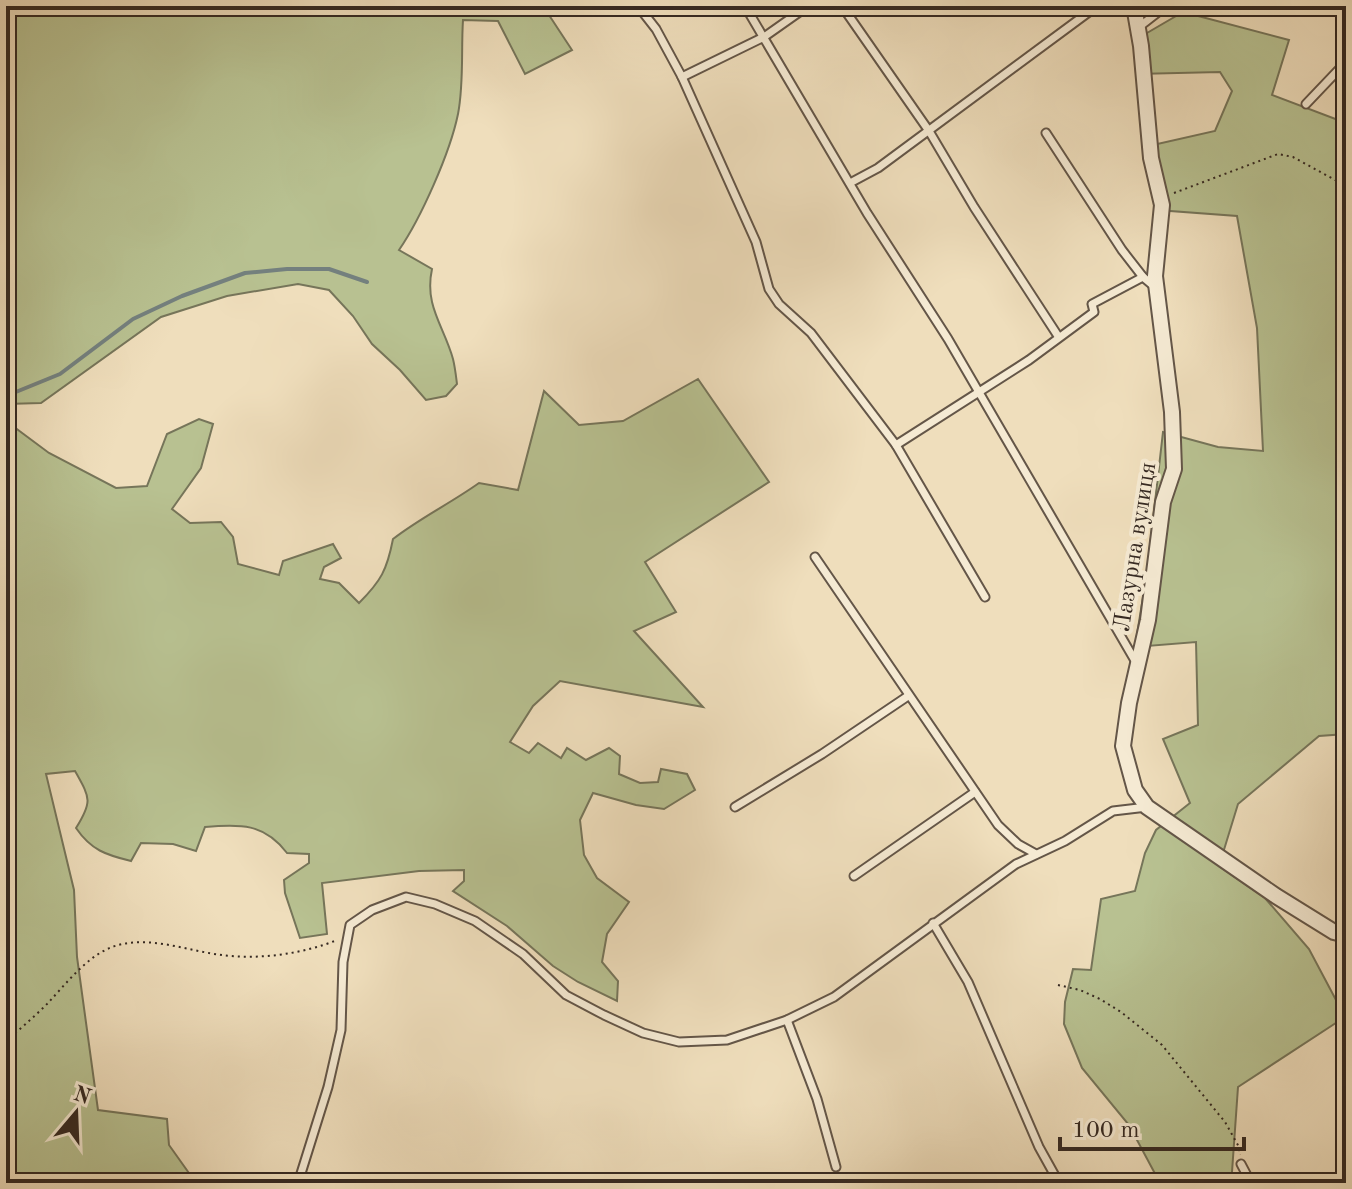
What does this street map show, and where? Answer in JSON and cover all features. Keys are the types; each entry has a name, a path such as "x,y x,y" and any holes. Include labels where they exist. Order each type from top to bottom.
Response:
{"street":[{"name":"Лазурна вулиця","path":"1135,7 1151,158 1162,205 1155,276 1172,412 1174,469 1163,502 1148,620 1123,746 1135,790 1147,807 1276,896 1334,932 1346,935"}],"lane":[{"path":"638,6 656,29 682,77 756,242 769,289 779,304 811,333 896,445 985,597"},
{"path":"745,6 979,392 1138,666"},
{"path":"682,77 764,37 808,6"},
{"path":"842,6 929,131 1058,336"},
{"path":"850,183 878,168 1097,6"},
{"path":"1107,6 1135,7"},
{"path":"1138,28 1166,6"},
{"path":"1306,104 1346,62"},
{"path":"1046,133 1122,250 1143,277 1156,287"},
{"path":"896,445 1029,360 1094,312 1092,304 1143,277"},
{"path":"815,557 998,825 1018,844 1036,854"},
{"path":"735,807 908,696"},
{"path":"854,876 975,792"},
{"path":"298,1183 328,1087 341,1030 343,962 350,925 372,910 406,897 435,904 475,921 523,954 566,995 643,1033 679,1042 727,1040 787,1020 834,997 1016,864 1065,841 1113,811 1147,807"},
{"path":"933,923 968,982 1039,1147 1059,1183"},
{"path":"787,1020 817,1099 836,1167"},
{"path":"1241,1164 1251,1183"}],"path":[{"path":"1160,197 1278,154 1293,157 1346,186"},
{"path":"6,1041 85,965 111,948 129,943 163,944 224,956 262,956 295,952 348,936"},
{"path":"1058,985 1080,990 1121,1012 1170,1052 1192,1085 1225,1122 1239,1147 1241,1164"}],"green space":[{"path":"6,6 543,6 572,50 525,74 498,21 463,20 461,91 454,130 434,185 399,250 432,269 433,305 453,359 457,384 446,396 426,400 372,344 353,316 329,290 298,284 227,296 161,317 41,403 6,404"},
{"path":"1183,12 1289,40 1272,95 1346,123 1346,734 1319,736 1238,804 1219,866 1265,898 1309,949 1345,1017 1238,1087 1232,1172 1234,1183 1160,1183 1129,1125 1082,1068 1064,1024 1065,1002 1073,969 1091,970 1101,899 1135,891 1145,853 1156,830 1190,803 1163,739 1198,725 1196,642 1135,647 1163,432 1218,447 1263,451 1257,328 1237,216 1157,210 1144,147 1215,131 1232,91 1220,72 1136,74 1135,40"},
{"path":"698,379 769,482 645,562 676,612 634,631 703,707 560,681 533,706 510,742 529,753 538,743 561,758 567,748 586,760 609,748 620,756 619,774 640,783 658,782 661,769 687,774 695,790 664,809 593,793 580,820 584,855 597,878 629,902 607,934 602,962 618,981 617,1001 553,966 507,926 453,891 464,881 464,870 419,871 322,883 327,934 300,938 285,893 284,880 309,863 309,854 287,853 260,831 229,826 205,827 196,851 173,844 141,843 131,861 114,856 93,847 76,828 88,800 75,771 46,774 74,890 77,957 98,1110 167,1119 169,1145 196,1183 6,1183 6,525 13,507 6,494 6,421 49,453 116,488 147,486 167,434 199,419 213,424 201,468 172,509 190,523 221,522 233,537 238,564 279,575 283,561 333,544 341,558 324,567 320,579 339,583 359,603 382,574 393,539 403,531 479,483 518,490 544,391 579,425 623,421"}],"waterway":[{"path":"6,396 60,374 133,319 182,296 245,273 329,269 367,282"}]}
